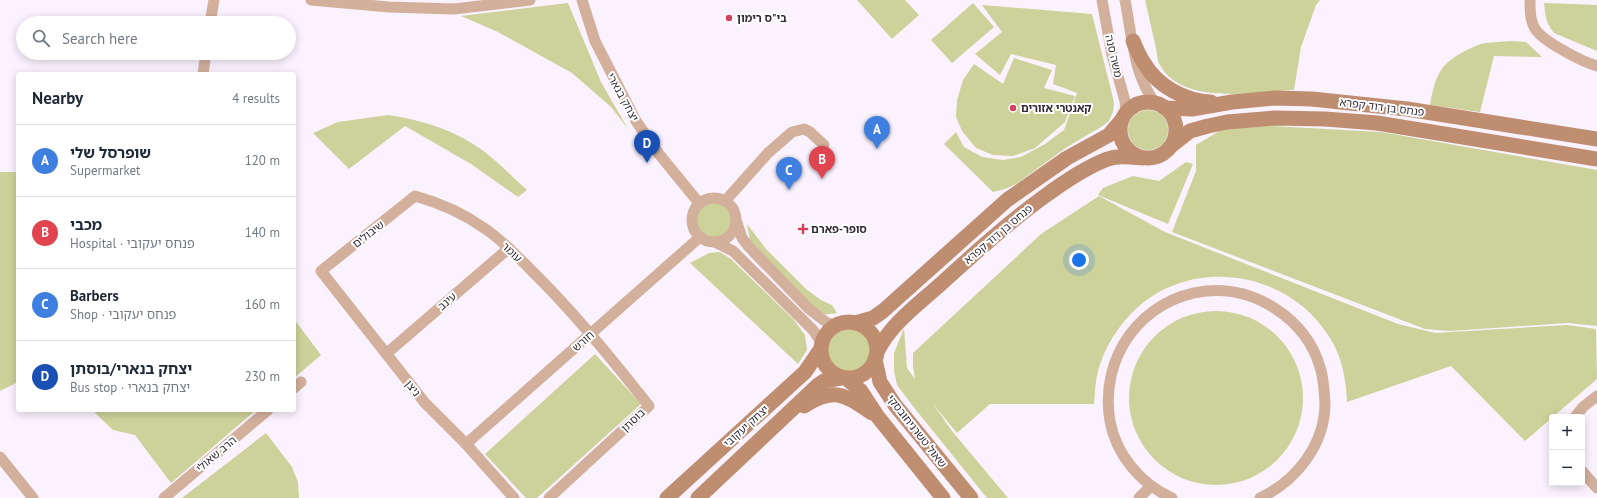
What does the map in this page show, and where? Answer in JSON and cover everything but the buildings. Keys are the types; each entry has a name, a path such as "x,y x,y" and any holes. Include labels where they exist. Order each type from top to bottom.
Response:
{"main road":[{"path":"1133,41 1144,64 1154,77 1173,91 1196,100 1209,102 1232,102"},
{"name":"פנחס בן דוד קפרא","path":"1161,106 1192,109 1232,102 1289,98 1407,109 1597,139"},
{"path":"1148,102 1161,106 1171,114 1175,121 1175,138 1172,145 1160,156 1152,158 1143,158 1130,152 1121,140 1120,131 1124,117 1132,107 1140,103 1148,102"},
{"name":"פנחס בן דוד קפרא","path":"855,322 873,318 883,311 1007,200 1054,166 1109,135 1124,117"},
{"name":"פנחס בן דוד קפרא","path":"1172,145 1190,131 1227,122 1274,118 1325,118 1377,124 1597,159"},
{"name":"פנחס בן דוד קפרא","path":"876,356 882,342 902,319 1000,231 1050,192 1079,173 1106,160 1116,157 1143,158"},
{"path":"847,322 855,322 871,334 876,344 876,356 872,366 861,376 844,378 828,370 821,358 821,346 825,334 835,326 847,322"},
{"name":"יצחק יעקובי","path":"667,498 805,372 821,346"},
{"name":"שאול טשרניחובסקי","path":"876,356 880,382 895,405 971,498"},
{"name":"שאול טשרניחובסקי","path":"844,378 861,391 878,417 943,498"},
{"name":"יצחק יעקובי","path":"698,498 818,385 824,381 844,378"},
{"path":"783,419 816,398 832,394 848,397 878,417"}],"street":[{"path":"211,16 214,0"},
{"path":"312,0 389,7 454,9 530,0"},
{"name":"יצחק בנארי","path":"582,0 594,41 636,121 659,154 699,203"},
{"name":"משה סנה","path":"1102,0 1112,55 1125,101 1124,117"},
{"name":"משה סנה","path":"1125,0 1141,78 1148,93 1161,106"},
{"path":"1530,0 1532,20 1536,30 1549,43 1597,66"},
{"path":"203,72 205,60"},
{"path":"726,200 768,153 792,132 804,129 810,132 824,145"},
{"name":"עומר","path":"415,196 442,204 484,228 509,248 591,333"},
{"name":"שיבולים","path":"320,271 415,196"},
{"path":"737,223 729,237 722,241 707,241 695,232 692,224 692,216 694,209 699,203 706,199 714,197 726,200 734,209 742,238 749,247 809,309 821,319 835,326"},
{"name":"חורש","path":"466,444 700,237"},
{"path":"715,242 733,251 813,330 821,346"},
{"name":"עינב","path":"386,354 509,248"},
{"name":"ניצן","path":"320,271 425,403 466,444 514,498"},
{"path":"1165,497 1142,478 1125,459 1119,448 1111,428 1108,408 1108,387 1112,366 1121,347 1133,330 1148,315 1166,303 1185,295 1206,291 1227,291 1248,295 1285,315 1300,330 1312,347 1320,366 1324,387 1325,408 1313,448 1302,466 1288,481 1260,498"},
{"name":"בוסתן","path":"549,498 649,406 591,333"},
{"path":"1577,414 1583,407 1597,396"},
{"name":"הרב שאולי","path":"164,498 266,412"},
{"path":"0,457 33,498"},
{"path":"1585,474 1597,488"},
{"path":"1139,498 1151,486"}],"green space":[{"path":"857,0 905,0 919,15 892,39"},
{"path":"1145,0 1320,0 1316,5 1301,47 1294,90 1221,94 1185,86 1171,78 1160,65"},
{"path":"568,3 601,82 628,129 611,107 572,73 498,32 461,16"},
{"path":"973,3 994,27 952,63 931,40"},
{"path":"1544,3 1597,5 1597,51 1554,33 1551,30 1545,15"},
{"path":"982,5 1092,14 1114,102 1113,112 1109,121 1101,127 1067,147 1016,184 993,192 944,144 956,132 964,147 982,157 1003,160 1021,157 1045,144 1064,130 1077,93 1053,84 1056,65 1011,54 1000,75 975,54 1002,32"},
{"path":"1511,41 1526,42 1542,57 1494,56 1480,112 1430,105 1438,76 1443,67 1452,59 1481,44"},
{"name":"קאנטרי אזורים","path":"1014,58 1052,70 1044,88 1075,96 1065,122 1035,148 1013,156 993,155 976,148 962,131 956,117 957,100 963,80 974,64 1003,84"},
{"path":"1152,110 1159,113 1165,119 1168,130 1167,138 1159,147 1152,150 1144,150 1137,147 1129,138 1128,126 1131,119 1140,111"},
{"path":"388,115 432,125 463,138 487,154 527,190 518,197 471,164 405,126 349,169 313,133 338,122"},
{"path":"1272,126 1381,132 1597,170 1597,326 1568,323 1450,331 1425,329 1172,232 1196,171 1196,145 1226,127"},
{"path":"1186,162 1193,164 1168,224 1098,195 1103,188 1133,176 1159,181"},
{"path":"0,172 16,172 16,383 0,391"},
{"path":"1099,196 1165,232 1398,324 1435,333 1567,325 1596,329 1597,379 1556,414 1549,414 1549,420 1525,441 1451,366 1347,402 1343,368 1334,345 1313,316 1291,298 1267,286 1241,279 1214,277 1187,281 1161,291 1138,307 1119,328 1109,344 1098,371 1094,404 990,404 957,433 933,404 952,431 1008,498 987,498 897,385 894,371 894,353 904,328 907,368 915,379 913,353 1041,234"},
{"path":"718,202 727,207 731,213 731,227 727,233 718,238 710,238 701,233 697,227 696,216 701,207 707,203"},
{"path":"747,224 766,249 806,289 821,300 832,305 837,313 824,314 811,309 750,240"},
{"path":"720,252 731,259 794,320 805,335 807,350 798,364 690,263 709,253"},
{"path":"1207,311 1225,311 1241,314 1265,325 1284,342 1289,349 1300,373 1303,398 1302,415 1297,431 1284,454 1272,466 1265,471 1241,482 1225,485 1207,485 1191,482 1167,471 1148,454 1143,447 1132,423 1129,407 1129,389 1132,373 1143,349 1160,330 1167,325 1191,314"},
{"path":"296,322 321,355 296,376"},
{"path":"846,329 854,329 859,330 866,335 871,342 871,360 866,367 859,372 846,373 838,370 831,363 828,355 828,347 831,339 838,332"},
{"path":"595,354 641,404 537,498 526,498 485,454"},
{"path":"94,412 254,412 171,483 135,435 113,430"},
{"path":"266,433 292,467 298,482 299,498 182,498"}],"place":[{"name":"בי\"ס רימון","path":"729,18"},
{"name":"קאנטרי אזורים","path":"1013,108"},
{"name":"שופרסל שלי","path":"877,149"},
{"name":"יצחק בנארי/בוסתן","path":"647,163"},
{"name":"מכבי","path":"822,179"},
{"name":"Barbers","path":"789,190"},
{"name":"סופר-פארם","path":"803,229"}]}
